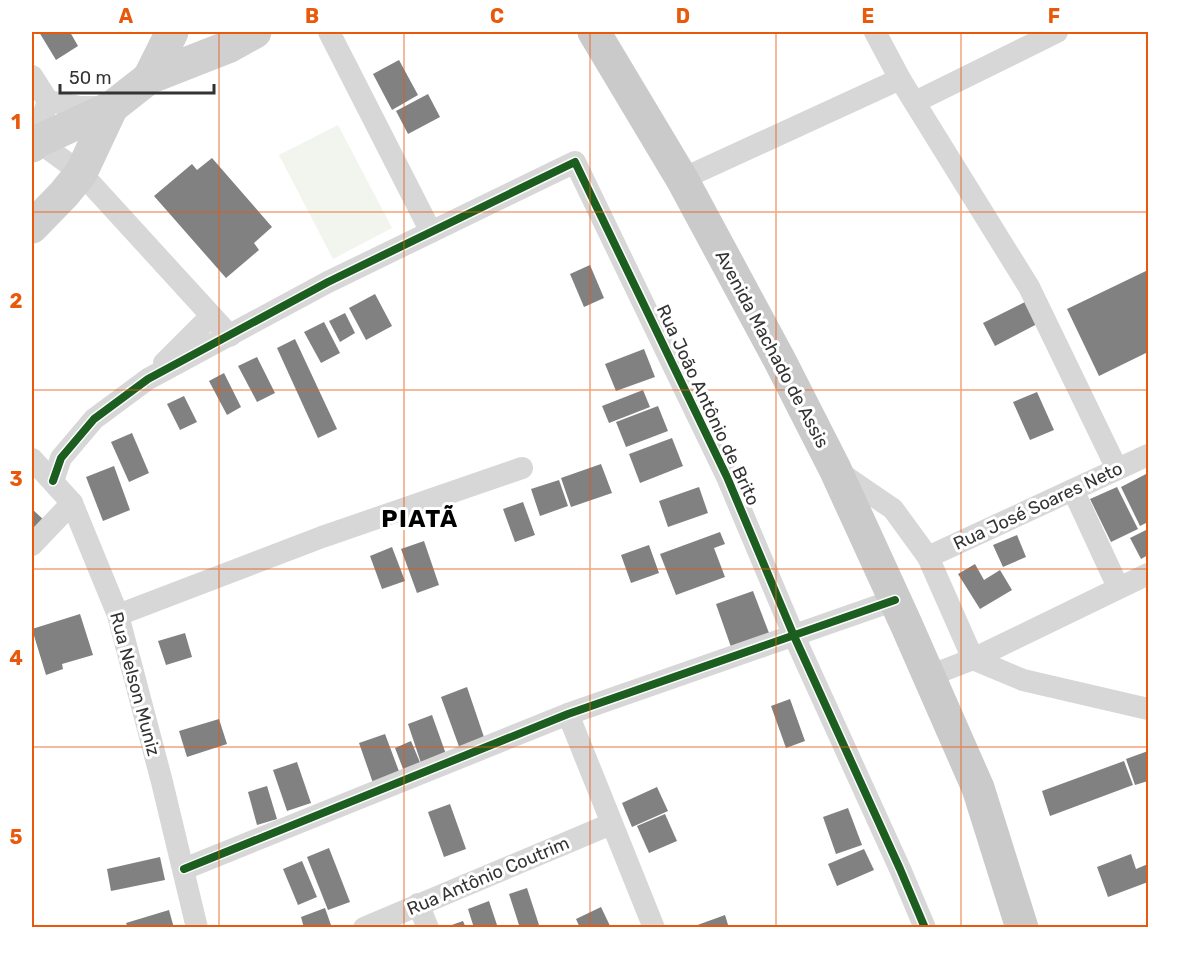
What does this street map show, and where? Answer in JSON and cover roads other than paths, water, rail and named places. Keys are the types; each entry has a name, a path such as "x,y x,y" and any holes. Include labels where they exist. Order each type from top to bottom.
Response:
{"main road":[{"name":"Avenida Machado de Assis","path":"594,32 682,179 835,469 978,788 1022,927"}],"street":[{"path":"149,78 172,32"},
{"path":"187,32 191,42 212,52"},
{"path":"33,144 112,107 149,78 228,47 255,32"},
{"path":"148,379 328,282 431,232 329,32"},
{"path":"875,32 900,79 1029,287 1117,469"},
{"path":"915,102 1057,32"},
{"path":"32,76 48,101 80,106 112,107"},
{"path":"682,179 900,79"},
{"path":"33,144 48,101"},
{"path":"32,227 81,173 112,107"},
{"path":"33,144 47,148 81,173 230,336"},
{"name":"Rua João Antônio de Brito","path":"431,232 575,162 727,477 794,636 925,927"},
{"path":"53,481 62,458 94,419 148,379 212,316"},
{"name":"Rua José Soares Neto","path":"928,557 1149,455"},
{"name":"Rua Nelson Muniz","path":"32,459 72,502 118,615 197,927"},
{"path":"118,615 322,537 522,468"},
{"path":"835,469 893,509 928,557 973,659 1023,680 1149,710"},
{"path":"1073,490 1118,587"},
{"path":"32,545 72,502"},
{"path":"929,676 973,659 1149,574"},
{"path":"184,869 568,714 894,600"},
{"path":"568,714 654,927"},
{"name":"Rua Antônio Coutrim","path":"364,927 611,824"},
{"path":"418,904 428,927"}],"district":[{"name":"PIATÃ","path":"420,519"}]}
